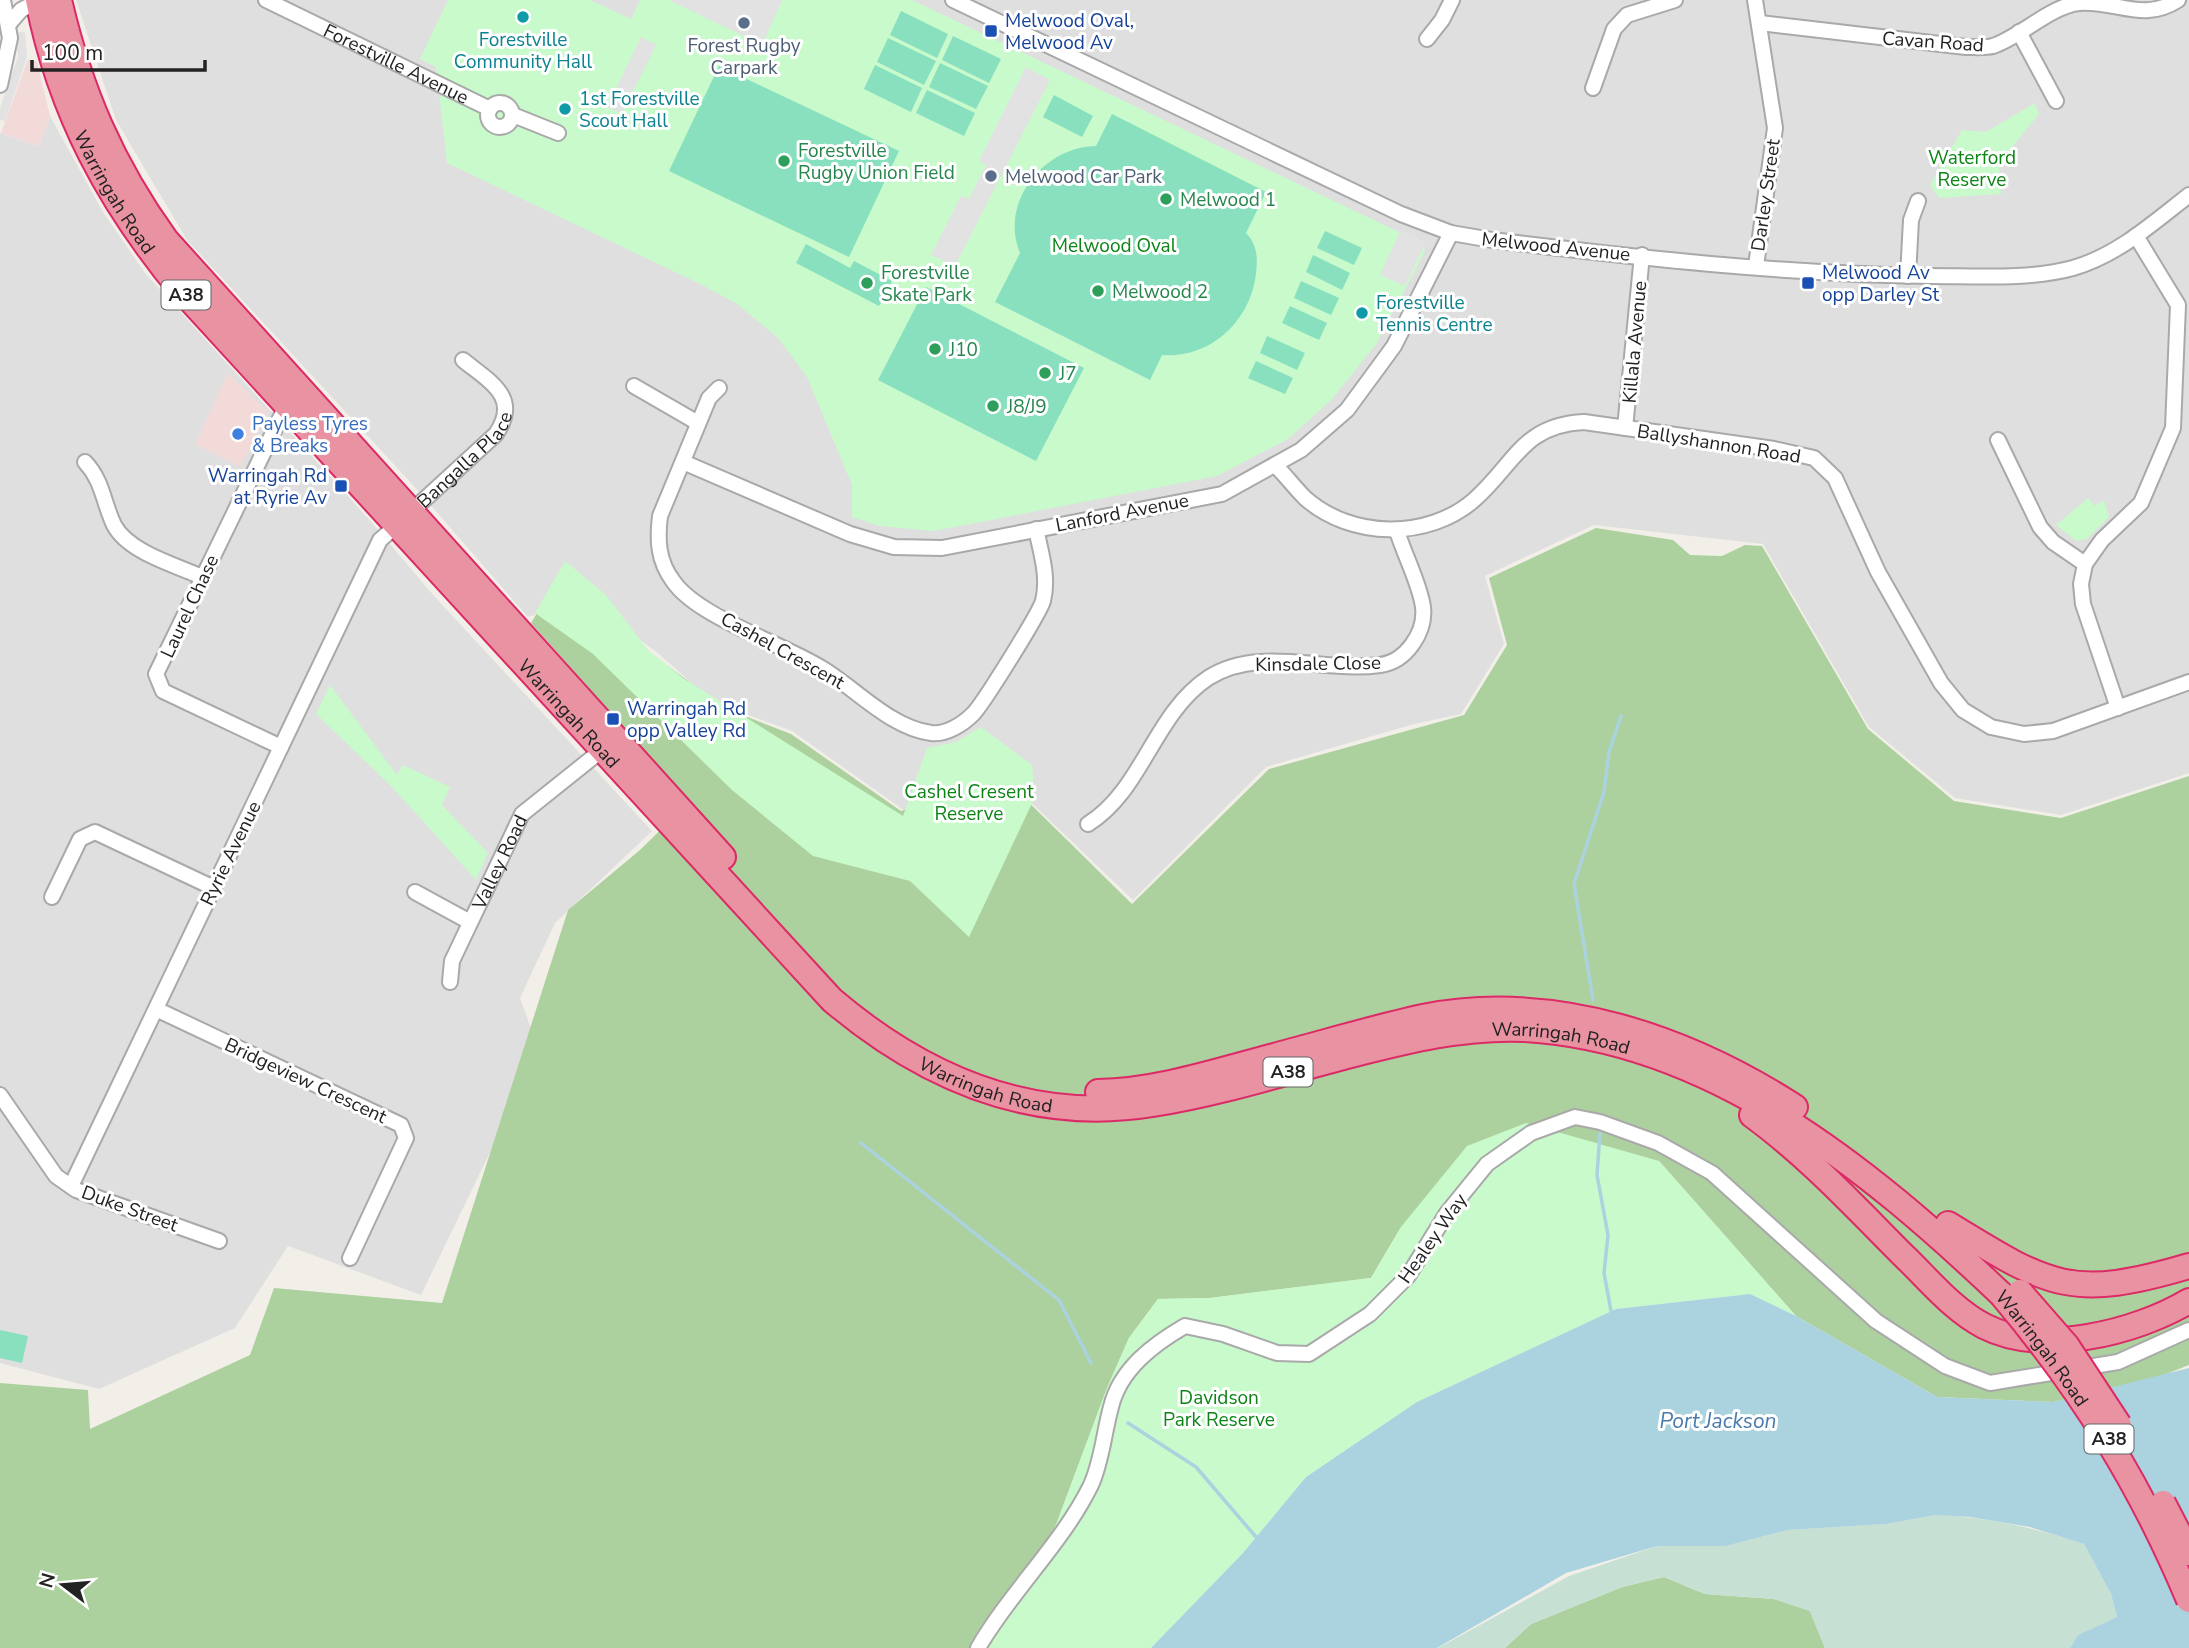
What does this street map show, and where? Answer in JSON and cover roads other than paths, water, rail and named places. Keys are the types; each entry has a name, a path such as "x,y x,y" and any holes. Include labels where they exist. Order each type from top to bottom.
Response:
{"highway":[{"name":"Warringah Road","path":"43,0 66,103 84,146 147,249 183,292 287,404 404,518"},
{"name":"Warringah Road","path":"43,0 85,90 106,143 138,201 199,279 404,518 610,744 832,1000 894,1049 975,1087 1018,1100 1088,1108 1151,1105 1424,1037 1476,1030 1525,1029 1581,1036 1620,1045 1692,1072 1748,1098 1787,1121 1854,1168 2006,1288 2123,1462 2159,1529 2189,1600"},
{"name":"Warringah Road","path":"610,744 714,847 861,1005 888,1026 919,1044 986,1075 1044,1088 1114,1091 1230,1068 1424,1017 1470,1011 1568,1014 1626,1027 1677,1046 1758,1083 1882,1169 1948,1224 2006,1288 2067,1346 2101,1394 2189,1553"},
{"path":"1692,1072 1810,1162 1945,1296 1988,1328 2045,1338 2081,1338 2127,1329 2189,1301"},
{"path":"1948,1224 2017,1266 2071,1285 2119,1284 2189,1266"}],"street":[{"path":"9,24 21,10 43,0"},
{"name":"Forestville Avenue","path":"266,0 490,109 496,103 503,103 513,115 558,133"},
{"name":"Melwood Avenue","path":"953,0 1341,186 1451,233 1517,243 1756,266 1973,276 2072,268 2105,256 2189,195"},
{"path":"1427,39 1442,20 1452,0"},
{"path":"1593,88 1614,29 1627,15 1675,0"},
{"name":"Darley Street","path":"1755,0 1775,128 1756,266"},
{"name":"Cavan Road","path":"1760,23 1966,47 1992,46 2078,3 2117,6 2138,12 2163,9 2178,0"},
{"path":"0,85 3,43 10,38 4,2"},
{"path":"2019,32 2056,101"},
{"path":"1908,275 1911,220 1918,201"},
{"name":"Lanford Avenue","path":"683,461 850,534 894,547 943,548 1222,494 1301,450 1347,410 1394,346 1451,233"},
{"path":"2118,708 2083,604 2081,584 2085,564 2102,540 2141,503 2173,428 2178,305 2136,236"},
{"name":"Killala Avenue","path":"1625,428 1642,255"},
{"name":"Bangalla Place","path":"404,518 496,434 505,420 506,403 499,390 463,360"},
{"path":"634,386 698,423"},
{"name":"Cashel Crescent","path":"719,388 709,398 660,516 657,536 661,561 674,583 696,603 822,668 908,727 934,734 959,726 975,712 1042,604 1046,579 1036,528"},
{"name":"Laurel Chase","path":"281,747 163,691 156,674 287,404"},
{"name":"Ballyshannon Road","path":"1276,466 1307,499 1335,517 1365,526 1398,531 1428,524 1472,502 1491,484 1522,445 1543,430 1563,423 1584,422 1774,449 1814,458 1835,478 1878,572 1941,683 1963,710 1991,727 2024,734 2053,731 2189,682"},
{"path":"1998,440 2040,527 2053,542 2085,564"},
{"path":"85,462 98,476 119,534 136,546 202,577"},
{"name":"Ryrie Avenue","path":"71,1186 380,540 404,518"},
{"name":"Kinsdale Close","path":"1088,824 1108,812 1184,699 1208,678 1232,666 1258,662 1381,665 1404,655 1420,632 1423,607 1398,531"},
{"name":"Valley Road","path":"450,982 452,961 522,814 610,744"},
{"path":"52,897 80,839 95,832 214,888"},
{"path":"415,892 470,922"},
{"name":"Bridgeview Crescent","path":"156,1009 401,1125 406,1138 350,1258"},
{"name":"Duke Street","path":"0,1095 57,1176 71,1186 219,1241"},
{"path":"0,1122 11,1110"},
{"name":"Healey Way","path":"978,1648 1000,1610 1044,1557 1091,1484 1111,1403 1127,1373 1156,1343 1185,1326 1223,1334 1277,1353 1310,1354 1370,1314 1408,1276 1447,1213 1487,1164 1531,1133 1575,1117 1600,1122 1658,1143 1712,1173 1876,1321 1945,1366 1990,1383 2118,1362 2189,1330"}],"water":[{"name":"Port Jackson","path":"1750,1294 1796,1316 1937,1397 2053,1402 2189,1368 2189,1648 2070,1648 2078,1635 2117,1617 2111,1594 2084,1544 2030,1527 1970,1517 1936,1515 1886,1524 1788,1530 1726,1546 1657,1546 1566,1573 1437,1648 1151,1648 1243,1553 1306,1477 1417,1402 1616,1309"}],"waterway":[{"path":"1593,1000 1574,884 1604,792 1609,752 1621,716"},
{"path":"1600,1133 1597,1175 1608,1235 1604,1273 1611,1311"},
{"path":"861,1143 1059,1300 1091,1363"},
{"path":"1128,1423 1196,1467 1256,1537"}],"place":[{"name":"Forestville Community Hall","path":"523,17"},
{"name":"Forest Rugby Carpark","path":"744,23"},
{"name":"Melwood Oval, Melwood Av","path":"991,31"},
{"name":"1st Forestville Scout Hall","path":"565,109"},
{"name":"Forestville Rugby Union Field","path":"784,161"},
{"name":"Melwood Car Park","path":"991,176"},
{"name":"Melwood 1","path":"1166,199"},
{"name":"Forestville Skate Park","path":"867,283"},
{"name":"Melwood Av opp Darley St","path":"1808,283"},
{"name":"Melwood 2","path":"1098,291"},
{"name":"Forestville Tennis Centre","path":"1362,313"},
{"name":"J10","path":"935,349"},
{"name":"J7","path":"1045,373"},
{"name":"J8/J9","path":"993,406"},
{"name":"Payless Tyres & Breaks","path":"238,434"},
{"name":"Warringah Rd at Ryrie Av","path":"341,486"},
{"name":"Warringah Rd opp Valley Rd","path":"613,719"}],"park label":[{"name":"Waterford Reserve","path":"1972,168"},
{"name":"Melwood Oval","path":"1114,245"},
{"name":"Cashel Cresent Reserve","path":"969,802"},
{"name":"Davidson Park Reserve","path":"1219,1408"}]}
